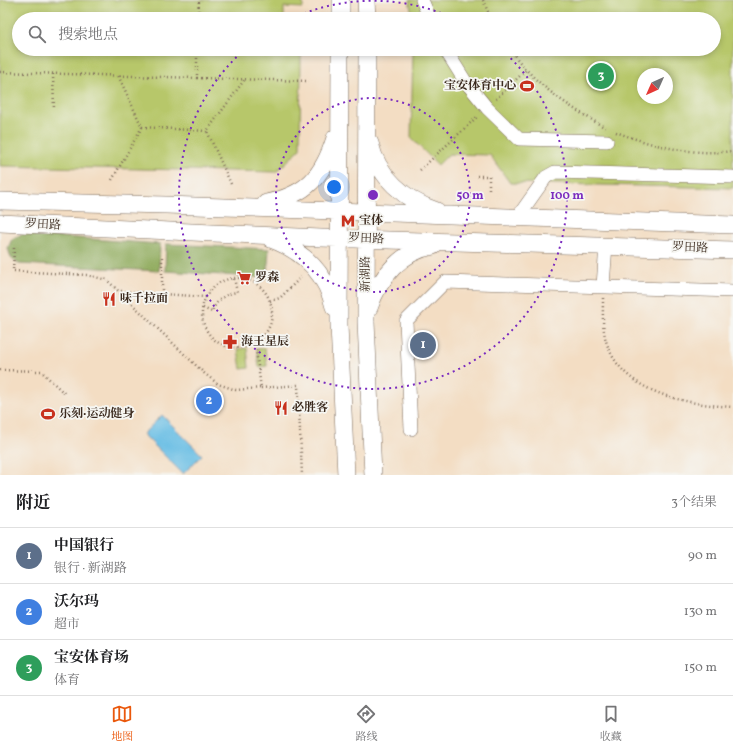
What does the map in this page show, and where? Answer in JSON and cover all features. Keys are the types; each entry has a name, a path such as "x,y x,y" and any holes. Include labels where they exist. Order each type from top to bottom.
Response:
{"main road":[{"path":"341,0 341,12"},
{"path":"366,0 366,12"},
{"path":"340,56 339,325 346,475"},
{"name":"新湖路","path":"367,56 366,322 373,475"},
{"path":"243,207 279,200 309,185 320,173 327,162 340,125"},
{"path":"367,130 372,153 393,184 412,200 425,207 455,216"},
{"name":"罗田路","path":"0,201 339,210 455,216 733,225"},
{"name":"罗田路","path":"1,224 366,239 733,250"},
{"path":"262,235 281,242 294,250 313,265 321,274 332,299 339,325"},
{"path":"366,322 374,294 395,265 414,252 425,247 451,242"}],"lane":[{"path":"422,0 427,12"},
{"path":"449,56 465,81 487,108 520,139 607,141"},
{"path":"517,218 546,177 555,172 733,177"},
{"path":"603,286 606,245"},
{"path":"411,429 406,321 445,282 733,291"}],"path":[{"path":"198,12 199,0"},
{"path":"483,0 488,12"},
{"path":"196,78 197,56"},
{"path":"516,56 540,82 571,108 607,128 645,143 685,151 733,151"},
{"path":"420,170 527,69"},
{"path":"0,72 309,81"},
{"path":"53,74 54,110"},
{"path":"118,75 142,127"},
{"path":"208,130 245,79"},
{"path":"142,127 208,130"},
{"path":"112,180 142,127"},
{"path":"208,130 231,184"},
{"path":"478,176 489,176 489,192"},
{"path":"14,248 13,271 99,276 107,280 218,384 236,390 298,385 302,475"},
{"path":"162,254 162,294"},
{"path":"270,301 280,298 301,277"},
{"path":"202,308 212,312 219,300 226,295 237,292 234,278"},
{"path":"234,278 246,280 256,284 270,301 272,312 266,334 248,347 237,348 225,346 215,340 207,331 203,320 202,308 206,297 213,288 223,281 234,278"},
{"path":"603,286 602,319 606,342 616,361 632,378 652,391 679,400 709,406 733,407"},
{"path":"120,291 206,297"},
{"path":"255,343 260,388"},
{"path":"0,370 41,371 64,394"}],"green space":[{"path":"0,0 303,0 303,8 284,7 284,12 12,12 12,56 301,56 300,149 276,172 0,166"},
{"name":"宝安体育中心","path":"409,0 733,0 733,188 510,183 490,155 449,154 438,165 411,138 413,56 721,56 721,12 412,12"},
{"path":"22,234 160,244 159,271 19,264 11,258 8,248 12,239"},
{"path":"166,244 269,249 267,278 165,271"},
{"path":"247,348 249,368 241,369 238,349"},
{"path":"265,348 267,366 259,367 257,349"}],"water":[{"path":"162,415 202,455 183,474 143,434"}],"place":[{"name":"宝安体育场","path":"601,76"},
{"name":"宝安体育中心","path":"527,86"},
{"name":"宝体","path":"348,221"},
{"name":"罗森","path":"244,278"},
{"name":"味千拉面","path":"109,299"},
{"name":"海王星辰","path":"230,342"},
{"name":"中国银行","path":"423,345"},
{"name":"沃尔玛","path":"209,401"},
{"name":"必胜客","path":"281,408"},
{"name":"乐刻·运动健身","path":"48,414"}]}
